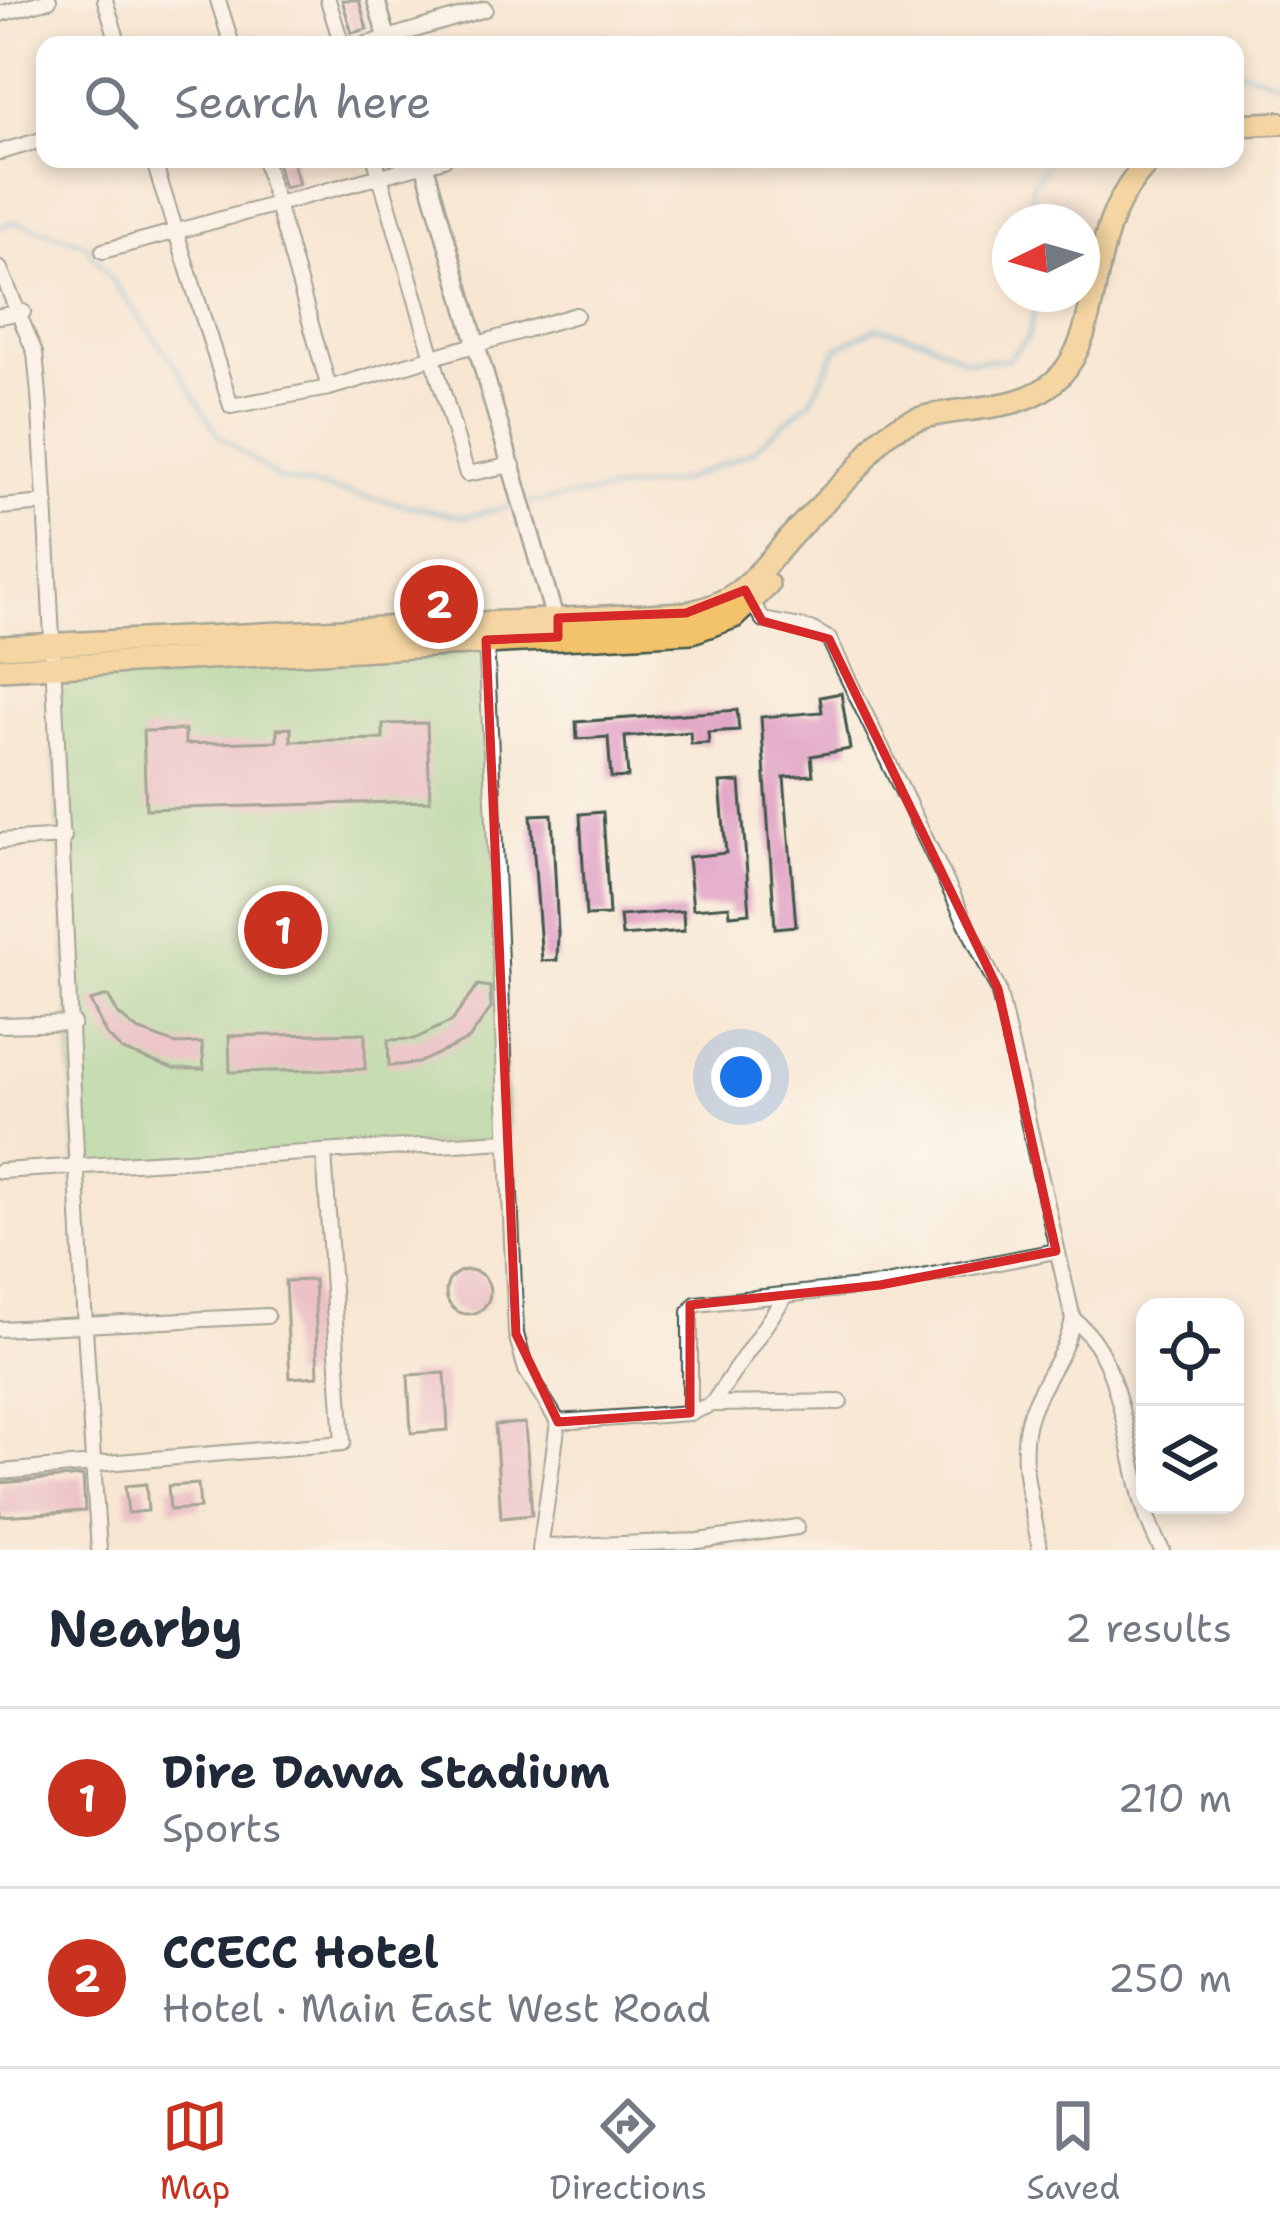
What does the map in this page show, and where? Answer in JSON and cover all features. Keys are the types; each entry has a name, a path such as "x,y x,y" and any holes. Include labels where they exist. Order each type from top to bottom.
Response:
{"main road":[{"path":"1244,125 1280,123"},
{"path":"0,647 49,655 558,627 706,630 778,573 810,516 896,428 943,410 1006,404 1060,376 1078,346 1098,252 1120,195 1144,168"},
{"path":"0,669 49,655"}],"street":[{"path":"0,14 49,0"},
{"path":"105,0 116,36"},
{"path":"218,0 229,36"},
{"path":"328,0 339,36"},
{"path":"376,0 386,36"},
{"path":"406,36 485,9"},
{"path":"0,152 36,142"},
{"path":"156,168 226,401 240,407 434,360 577,315"},
{"path":"267,168 328,388"},
{"path":"378,168 467,474 513,465"},
{"path":"103,250 176,234 406,168"},
{"path":"426,168 558,627"},
{"path":"0,269 22,312 35,353 73,1023 81,1322 99,1550"},
{"path":"0,316 22,312"},
{"path":"0,507 46,503"},
{"path":"748,597 763,620 811,628 829,639 986,961 1003,1007 1073,1319 1068,1343 1025,1432 1024,1461 1040,1550"},
{"path":"486,630 516,1334 526,1370 558,1422 541,1548 699,1546 796,1527"},
{"path":"0,841 64,838"},
{"path":"0,1025 73,1023"},
{"path":"0,1171 506,1141"},
{"path":"0,1472 343,1444 323,1152"},
{"path":"690,1413 691,1306 968,1271 1056,1250"},
{"path":"712,1404 786,1295"},
{"path":"0,1329 267,1316"},
{"path":"1073,1319 1102,1349 1143,1513 1162,1550"},
{"path":"558,1422 690,1413 712,1404 840,1402"}],"highlighted area":[{"path":"745,590 762,621 829,639 998,989 1056,1251 880,1285 690,1305 690,1413 558,1422 516,1334 486,640 558,637 558,618 686,613"}],"green space":[{"path":"486,640 506,1141 77,1167 50,666"}],"building":[{"path":"342,0 359,0 367,29 352,33"},
{"path":"278,168 295,168 299,184 284,188"},
{"path":"841,693 850,749 811,756 813,775 784,777 796,926 775,928 761,717 822,712 820,697"},
{"path":"737,710 739,730 708,732 709,743 691,744 690,732 625,737 628,777 611,778 608,737 577,739 576,722"},
{"path":"427,723 430,801 146,809 143,731 185,730 185,744 277,741 277,729 291,728 291,741 383,739 383,724"},
{"path":"740,782 750,913 730,915 729,906 693,909 688,857 726,853 720,783"},
{"path":"603,812 609,915 586,916 580,814"},
{"path":"552,814 557,960 542,961 531,815"},
{"path":"683,911 684,931 622,936 620,916"},
{"path":"478,985 490,987 491,1008 469,1039 418,1063 389,1066 388,1040 414,1039 452,1021"},
{"path":"108,996 118,1014 137,1030 176,1044 202,1043 204,1069 174,1069 122,1050 106,1034 90,1001"},
{"path":"365,1033 365,1069 230,1072 229,1036"},
{"path":"468,1270 483,1277 490,1292 483,1307 468,1314 453,1307 446,1292 453,1277"},
{"path":"314,1280 318,1376 290,1378 285,1281"},
{"path":"445,1373 448,1430 411,1433 408,1375"},
{"path":"525,1423 532,1515 501,1518 495,1425"},
{"path":"83,1476 85,1511 0,1516 0,1483"},
{"path":"146,1484 148,1511 128,1513 125,1486"},
{"path":"198,1484 200,1508 170,1510 168,1486"}],"waterway":[{"path":"1244,72 1280,82"},
{"path":"1032,204 1031,186 1044,168"},
{"path":"0,227 15,222 84,243 177,367 218,435 279,479 464,517 518,505"},
{"path":"529,503 680,481 751,452 812,399 837,348 877,327 926,339 967,361 1008,359 1028,337 1034,312"}],"place":[{"name":"CCECC Hotel","path":"439,604"},
{"name":"Dire Dawa Stadium","path":"283,930"}]}
